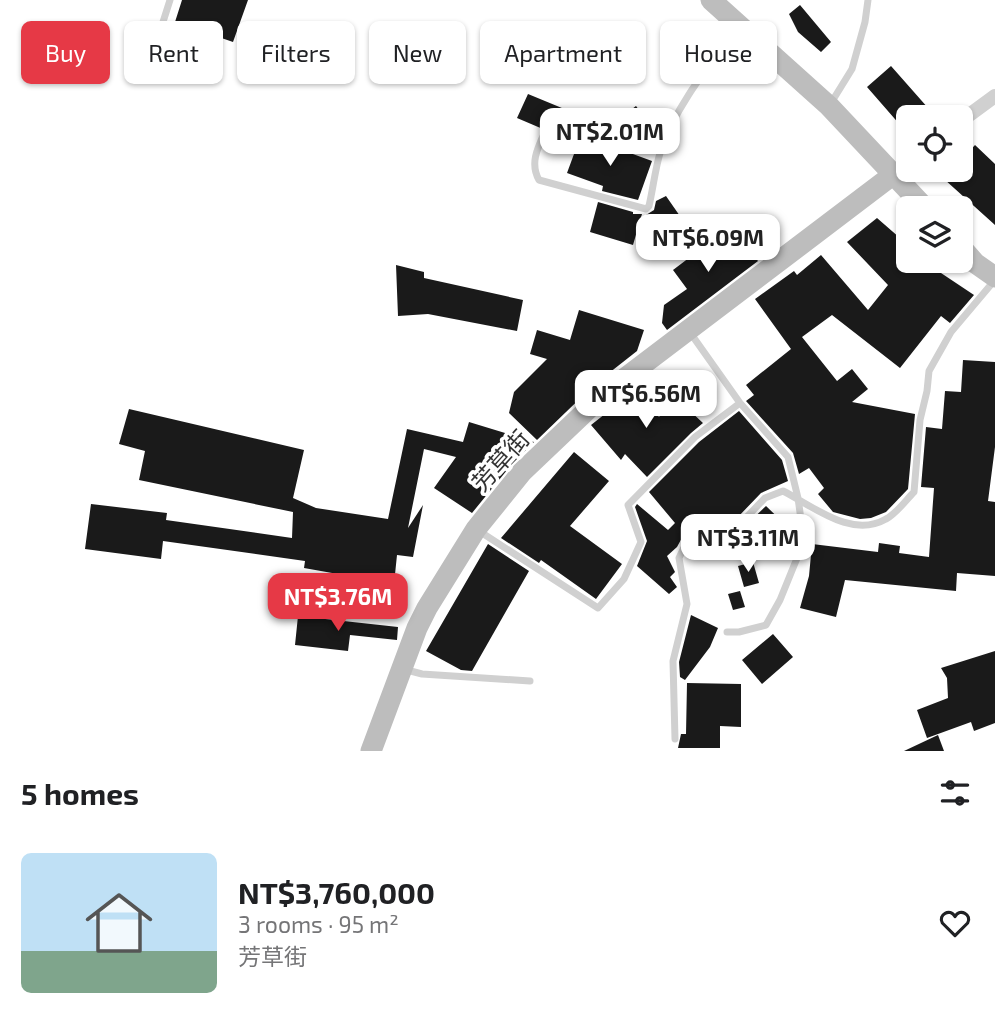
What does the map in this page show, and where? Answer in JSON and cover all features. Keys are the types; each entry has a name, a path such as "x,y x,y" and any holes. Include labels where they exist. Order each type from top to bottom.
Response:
{"street":[{"path":"711,0 735,21"},
{"path":"777,59 896,165"},
{"path":"973,112 995,96"},
{"name":"芳草街","path":"371,751 427,608 476,529 522,472 604,394 896,173"},
{"path":"973,261 995,278"}],"lane":[{"path":"163,21 170,0"},
{"path":"829,106 852,69 868,0"},
{"path":"544,134 536,151 534,164 539,180 646,209 649,206 660,153 673,123 697,84"},
{"path":"675,739 673,662 687,604 679,558 687,541 697,534 740,524 765,498 783,491 838,521 860,526 886,519 914,492 920,420 929,371 951,332 995,278"},
{"path":"688,331 740,403 788,457 798,498 804,541 780,600 766,625 739,632 727,632"},
{"path":"476,529 598,608 624,579 642,542 628,505 695,437 740,403"},
{"path":"402,669 422,674 530,681"}],"building":[{"path":"182,0 248,0 240,21 237,21 233,42 223,39 223,21 175,21"},
{"path":"800,5 831,42 821,52 798,32 789,14"},
{"path":"891,66 925,105 896,105 896,120 867,87"},
{"path":"528,94 574,113 564,138 517,118"},
{"path":"636,106 655,131 647,144 624,115"},
{"path":"581,135 652,161 638,200 602,191 603,186 567,173"},
{"path":"975,145 995,164 995,225 973,205 973,196 963,196 947,182 973,182"},
{"path":"666,196 682,219 653,238 646,215 654,210 656,201"},
{"path":"598,202 633,214 642,214 633,245 590,232"},
{"path":"877,218 896,235 896,273 941,273 974,295 950,323 941,316 900,368 832,315 802,337 837,381 852,369 868,389 852,402 915,414 908,489 886,512 860,519 833,512 818,494 824,488 809,468 799,474 793,453 746,401 754,395 746,385 791,349 755,299 794,271 797,275 821,255 868,310 888,285 847,242"},
{"path":"731,226 758,261 667,330 662,323 664,305 687,289 673,270"},
{"path":"396,265 424,272 424,278 523,300 517,331 428,314 398,316"},
{"path":"579,310 644,330 637,351 595,384 537,440 509,413 514,392 547,359 530,354 537,330 570,340"},
{"path":"963,360 995,362 995,447 988,501 995,502 995,576 957,573 956,591 845,580 836,617 800,608 809,576 812,544 878,552 879,543 900,546 899,553 929,557 934,488 921,487 926,427 942,429 945,391 961,392"},
{"path":"638,388 659,417 674,396 703,423 647,477 625,454 621,460 591,425"},
{"path":"129,409 304,450 293,498 316,508 388,519 407,429 463,442 469,422 534,442 512,464 472,513 434,488 456,457 424,449 408,528 423,505 413,557 397,555 394,584 304,568 305,561 163,541 161,559 85,549 91,504 167,513 166,520 292,538 293,512 139,480 145,451 119,444"},
{"path":"739,411 782,460 788,481 761,493 737,518 695,528 683,536 677,547 667,556 675,572 670,577 677,587 669,594 637,566 647,541 635,507 637,504 668,530 675,523 649,492 699,442"},
{"path":"574,452 609,481 570,526 622,564 596,599 541,560 539,563 501,538"},
{"path":"766,506 794,533 768,558 741,530"},
{"path":"488,544 529,571 472,671 461,670 426,651"},
{"path":"753,562 759,583 744,587 738,566"},
{"path":"740,591 745,607 733,610 728,594"},
{"path":"691,615 718,628 710,647 685,680 680,677 679,662"},
{"path":"298,616 398,627 397,640 350,635 348,651 295,645"},
{"path":"773,634 793,657 762,684 742,660"},
{"path":"995,651 995,723 974,731 971,722 927,738 917,710 948,698 947,678 941,668"},
{"path":"687,683 741,684 741,727 720,726 720,748 678,748 681,734 686,734"},
{"path":"938,735 944,751 904,751"}]}
